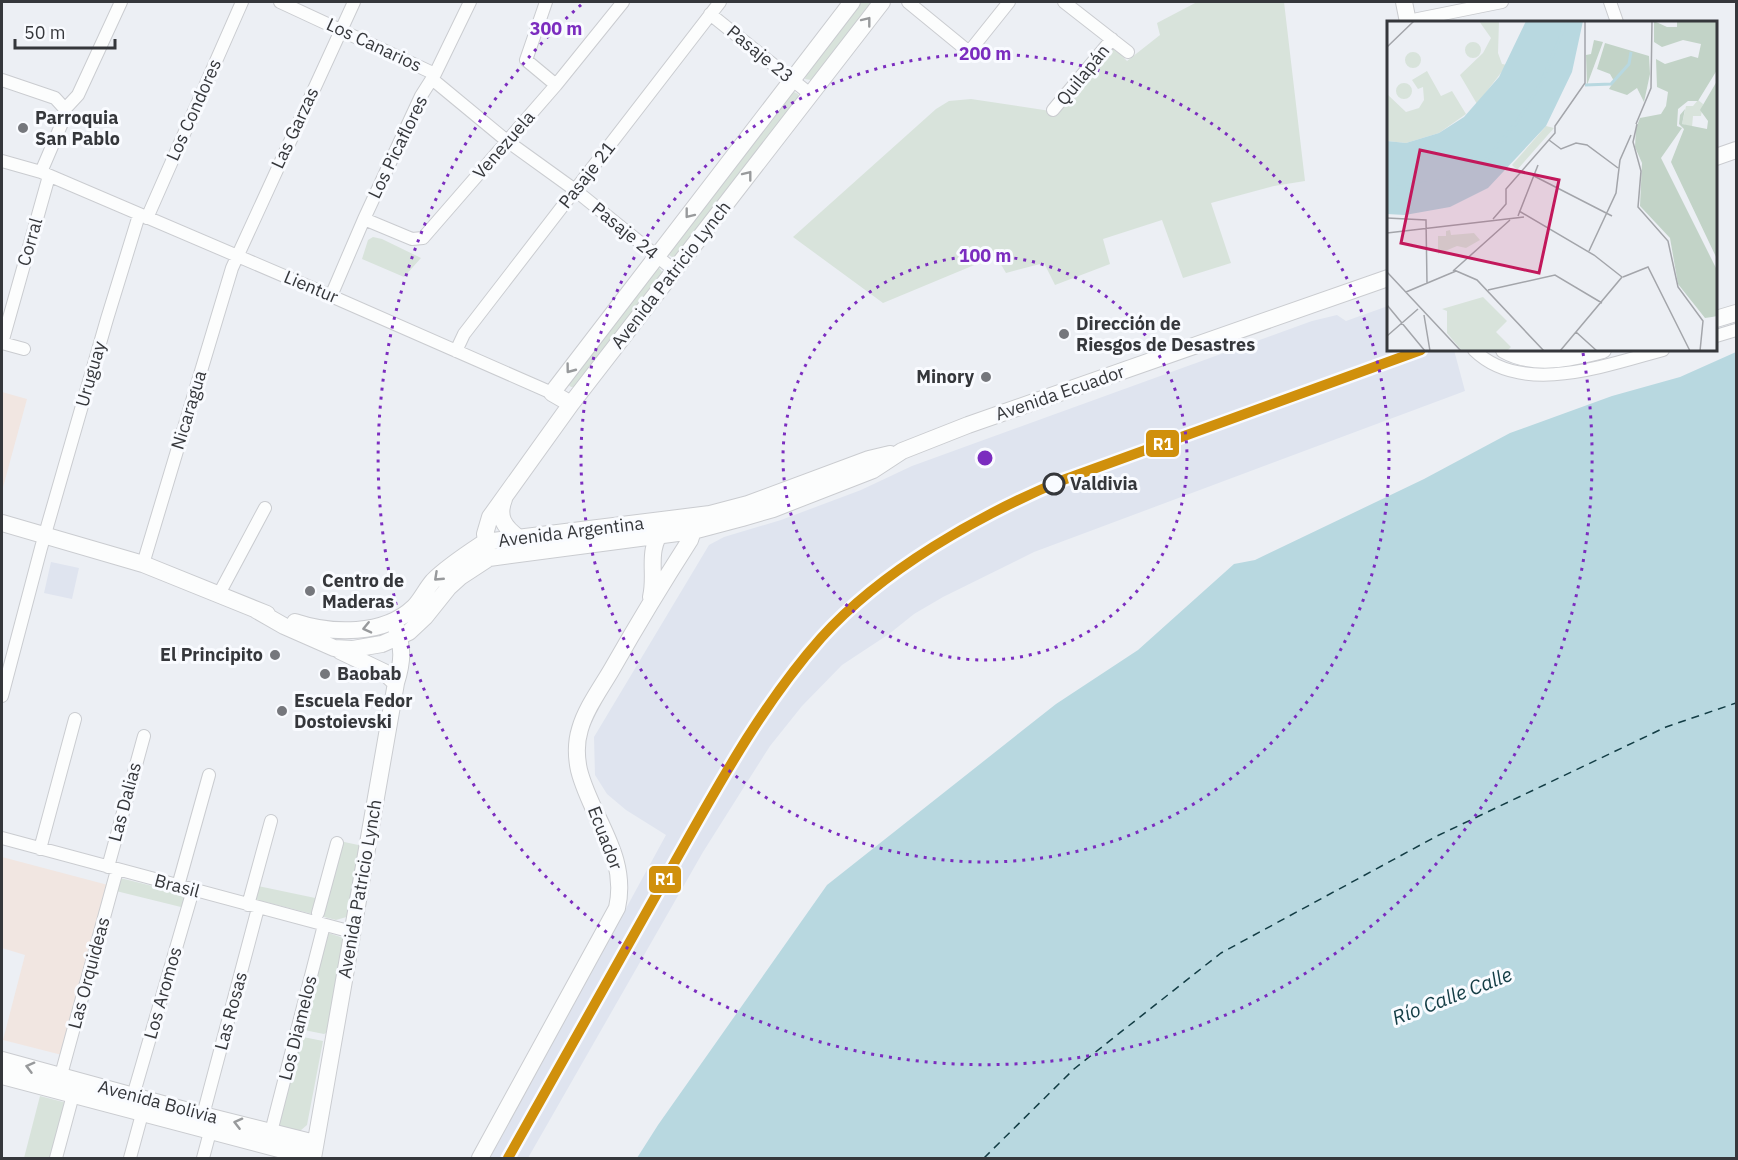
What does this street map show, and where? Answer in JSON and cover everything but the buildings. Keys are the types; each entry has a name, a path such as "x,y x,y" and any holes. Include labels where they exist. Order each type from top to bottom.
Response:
{"main road":[{"name":"Avenida Patricio Lynch","path":"552,393 852,2"},
{"name":"Avenida Patricio Lynch","path":"487,550 488,521 571,404 882,2"},
{"path":"1404,2 1408,21"},
{"path":"1717,157 1737,150"},
{"name":"Avenida Ecuador","path":"692,524 869,459 903,451 978,422 1387,279"},
{"path":"1717,319 1737,313"},
{"path":"1507,351 1527,358 1555,360 1599,351"},
{"name":"Lientur","path":"552,393 571,404"},
{"name":"Avenida Ecuador","path":"692,524 773,508 873,470 903,451"},
{"path":"505,496 501,507 501,519 507,530 519,538"},
{"path":"669,520 692,524"},
{"name":"Avenida Argentina","path":"2,523 143,564 256,610 304,625 339,631 363,629 393,620 415,606 434,581 459,559 519,538 669,520"},
{"name":"Ecuador","path":"646,609 652,592 651,560 658,535 669,520"},
{"path":"658,535 692,524"},
{"name":"Ecuador","path":"480,1158 617,908 620,888 618,868 582,779 577,742 583,720 646,609 690,540 692,524"},
{"name":"Avenida Argentina","path":"256,610 284,626 334,648 362,648 382,644 409,632 449,587 487,550 624,540 658,535"},
{"path":"624,540 642,546 651,560"},
{"name":"Avenida Patricio Lynch","path":"314,1151 396,682 402,661 399,637 393,620"},
{"path":"334,648 384,672 396,682"},
{"name":"Avenida Bolivia","path":"2,1060 203,1115 273,1146"},
{"name":"Avenida Bolivia","path":"2,1076 210,1132 273,1146 314,1151"}],"street":[{"name":"Corral","path":"2,343 45,174 64,121 65,109 78,95 121,2"},
{"name":"Los Condores","path":"143,216 242,2"},
{"name":"Los Canarios","path":"280,2 341,29 434,76 507,141"},
{"name":"Las Garzas","path":"237,256 354,2"},
{"name":"Los Picaflores","path":"331,296 421,96 434,76 470,2"},
{"path":"546,2 526,60 556,85"},
{"name":"Venezuela","path":"364,219 412,239 423,238 556,85 623,2"},
{"name":"Pasaje 21","path":"456,351 464,334 720,2"},
{"path":"908,2 969,52 1009,2"},
{"path":"1064,2 1128,52"},
{"path":"1413,21 1502,2"},
{"path":"1610,2 1617,21"},
{"name":"Pasaje 23","path":"710,14 810,94"},
{"name":"Quilapán","path":"1053,110 1112,39"},
{"path":"2,80 55,98 65,109"},
{"name":"Pasaje 24","path":"507,141 575,190 675,270"},
{"name":"Lientur","path":"2,161 45,174 552,393"},
{"name":"Uruguay","path":"2,696 107,319 143,216"},
{"name":"Nicaragua","path":"143,564 237,256"},
{"path":"1717,336 1737,330"},
{"path":"2,343 24,349"},
{"path":"1475,351 1488,362 1501,368 1549,374 1594,368 1660,351"},
{"path":"219,594 265,508"},
{"path":"40,849 75,718"},
{"name":"Las Dalias","path":"112,869 144,736"},
{"path":"178,886 209,775"},
{"name":"Las Rosas","path":"203,1115 253,907 271,821"},
{"name":"Brasil","path":"2,838 352,932"},
{"path":"318,913 337,843"},
{"name":"Las Orquideas","path":"61,1075 112,869"},
{"name":"Los Aromos","path":"134,1096 194,890"},
{"name":"Los Diamelos","path":"273,1146 324,925"},
{"path":"56,1158 73,1095"},
{"path":"130,1158 142,1114"},
{"path":"203,1158 210,1132"}],"shaded area":[{"path":"861,2 872,2 811,80 805,79 807,70"},
{"path":"1197,2 1284,2 1305,181 1274,186 1211,203 1231,263 1183,278 1162,220 1103,239 1110,264 1055,285 1044,263 1006,273 996,256 883,303 793,237 936,109 949,101 971,99 1057,112 1113,46 1127,61 1160,35 1157,23"},
{"path":"792,91 798,94 798,98 676,257 669,255 669,251"},
{"path":"373,237 421,258 404,277 362,259 368,240"},
{"path":"659,268 663,273 574,387 571,387 568,384 655,270"},
{"path":"1387,306 1387,351 1454,351 1465,391 1034,552 914,614 889,634 842,665 802,706 770,746 703,852 528,1158 490,1158 666,835 626,810 607,794 595,775 594,737 709,545 724,537 781,520 861,490 912,466 1312,321 1337,315 1346,321"},
{"path":"2,392 27,399 2,491"},
{"path":"51,562 79,568 72,599 44,593"},
{"path":"335,840 363,846 350,916 336,920 254,899 258,886 320,899"},
{"path":"2,857 108,885 62,1055 3,1040 25,955 2,948"},
{"path":"120,878 189,895 185,908 116,891"},
{"path":"325,932 344,938 344,942 324,1034 299,1029"},
{"path":"298,1036 323,1041 307,1125 300,1131 275,1125"},
{"path":"40,1096 67,1103 51,1158 24,1158"}],"water":[{"name":"Río Calle Calle","path":"1736,352 1736,1158 637,1158 827,885 1056,704 1138,650 1234,564 1255,560 1424,479 1510,433 1612,396 1680,377"}],"ferry route":[{"path":"984,1158 1074,1069 1221,953 1437,836 1666,727 1736,703"}],"transit line":[{"name":"R1","path":"508,1158 738,752 777,693 821,638 845,613 902,567 933,547 966,527 1031,494 1063,480 1418,351"}],"place":[{"name":"Parroquia San Pablo","path":"23,128"},
{"name":"Dirección de Riesgos de Desastres","path":"1064,334"},
{"name":"Minory","path":"986,377"},
{"name":"Valdivia","path":"1054,484"},
{"name":"Centro de Maderas","path":"310,591"},
{"name":"El Principito","path":"275,655"},
{"name":"Baobab","path":"325,674"},
{"name":"Escuela Fedor Dostoievski","path":"282,711"}]}
